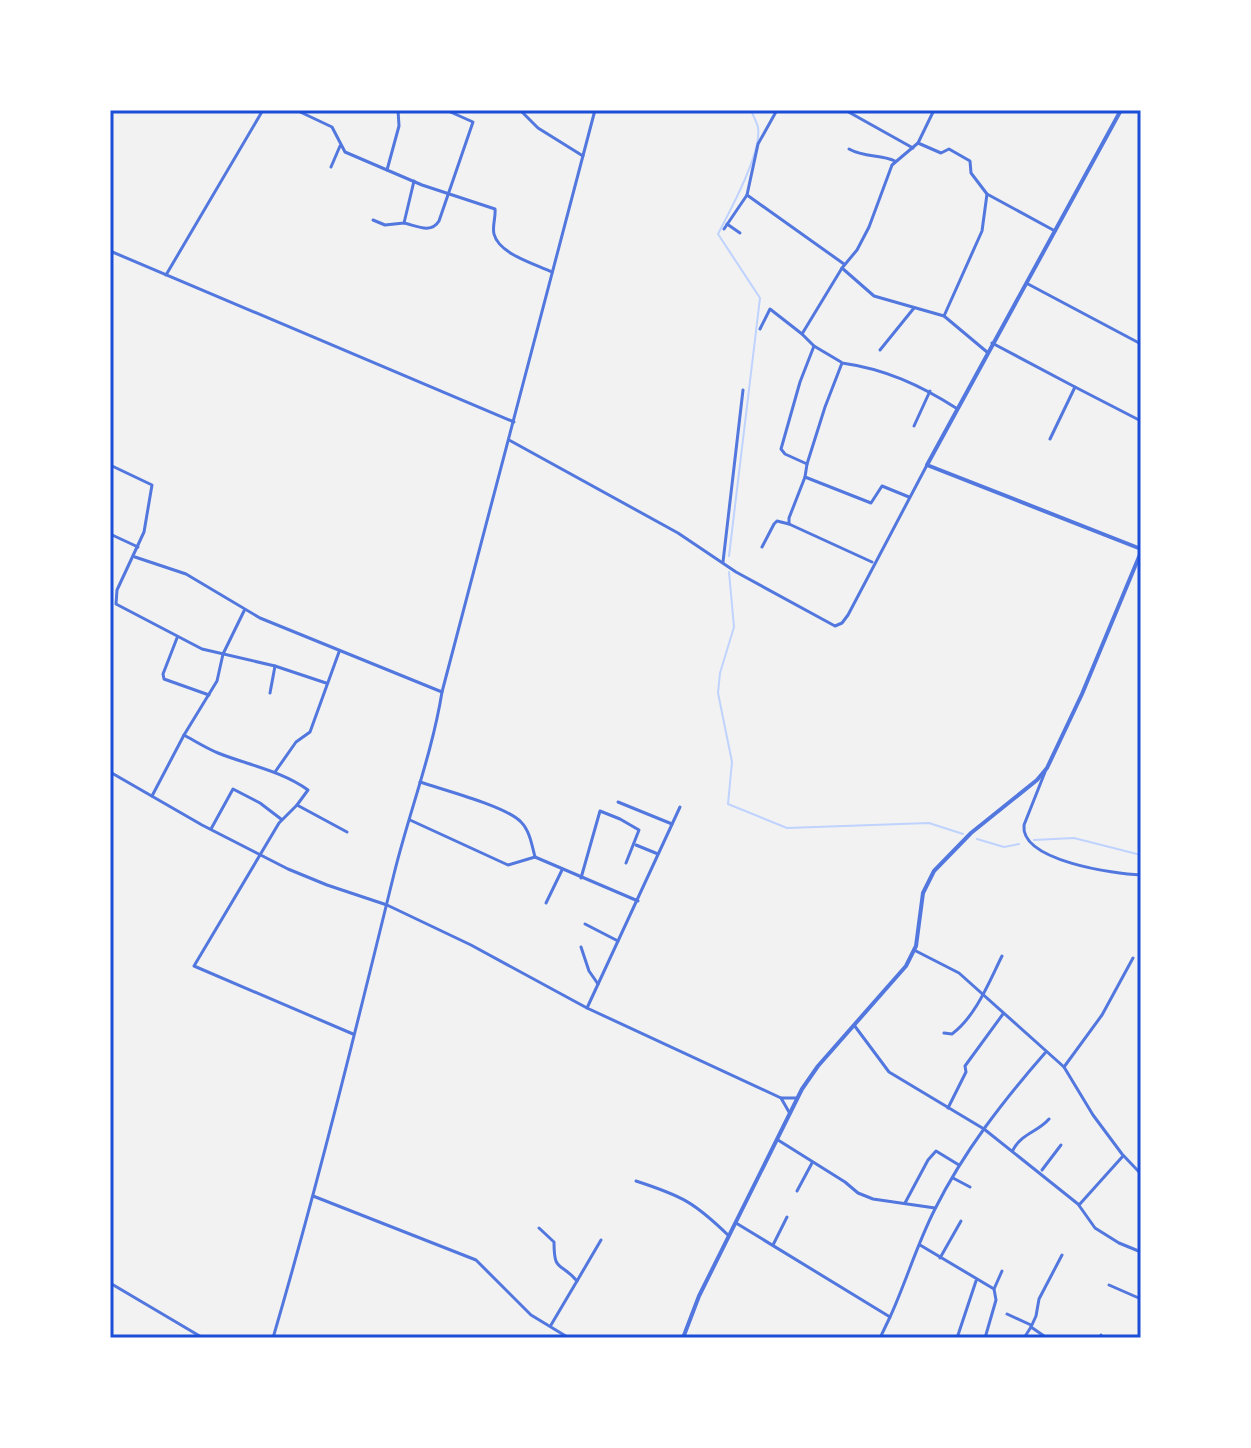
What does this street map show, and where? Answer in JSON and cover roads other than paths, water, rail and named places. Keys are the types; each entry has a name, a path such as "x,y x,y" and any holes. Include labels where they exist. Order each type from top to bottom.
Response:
{"street":[{"path":"166,275 263,110"},
{"path":"296,110 332,127 340,146 356,158 447,194 495,209 494,233 497,241 509,251 552,272"},
{"path":"387,170 399,126 398,110"},
{"path":"373,220 385,225 404,223 433,228 439,221 473,122 446,110"},
{"path":"520,110 538,128 583,156"},
{"path":"273,1338 313,1196 408,819 437,720 595,110"},
{"path":"724,229 747,195 758,144 777,110"},
{"path":"845,110 913,148"},
{"path":"802,334 843,266 857,250 895,161 918,143 934,110"},
{"path":"509,440 678,533 835,626 842,623 1121,110"},
{"path":"918,143 941,153 949,149 970,161 971,173 987,194 1055,231"},
{"path":"331,167 340,146"},
{"path":"849,149 863,156 895,161"},
{"path":"404,223 414,181"},
{"path":"944,316 982,231 987,194"},
{"path":"747,195 843,266 874,296 944,316 987,352"},
{"path":"727,224 740,233"},
{"path":"110,251 514,422"},
{"path":"1026,283 1141,344"},
{"path":"880,350 914,308"},
{"path":"760,329 770,309 814,346 842,363 909,380 957,409"},
{"path":"992,343 1141,421"},
{"path":"807,464 781,449 814,346"},
{"path":"789,524 842,363"},
{"path":"1050,439 1075,387"},
{"path":"723,562 743,390"},
{"path":"914,426 930,391"},
{"path":"110,465 152,485 144,532 117,590 116,604 202,649 275,666 326,683"},
{"path":"927,465 1141,550 1082,694 1047,768 1023,833 1031,845 1070,863 1114,874 1141,875"},
{"path":"805,477 871,503 882,486 910,498"},
{"path":"762,547 777,521 874,562"},
{"path":"110,534 138,547"},
{"path":"134,556 186,574 244,610 442,692"},
{"path":"110,587 117,590"},
{"path":"152,796 217,681 223,654 244,610"},
{"path":"177,638 163,674 164,679 209,695"},
{"path":"275,772 296,742 310,732 339,651"},
{"path":"270,693 275,666"},
{"path":"184,735 216,752 275,772 308,790 281,819 194,966 354,1034"},
{"path":"683,1338 699,1296 797,1098 818,1066 906,966 914,950 923,893 934,871 971,833 1037,780 1047,768"},
{"path":"110,772 262,855 327,885 387,905 471,945 587,1008 781,1098 797,1098"},
{"path":"420,782 519,819 526,829 535,857"},
{"path":"211,829 233,789 260,803 281,819"},
{"path":"618,802 672,824"},
{"path":"297,805 347,832"},
{"path":"587,1008 680,807"},
{"path":"581,878 600,811 636,828 639,834 626,863"},
{"path":"408,819 508,865 535,857 638,901"},
{"path":"635,844 658,854"},
{"path":"546,903 562,870"},
{"path":"585,924 618,941"},
{"path":"581,947 589,971 598,984"},
{"path":"914,950 951,967 1064,1067 1084,1102 1123,1156 1141,1174"},
{"path":"944,1033 952,1034 958,1029 982,996 1002,956"},
{"path":"1064,1067 1102,1015 1133,958"},
{"path":"948,1108 966,1072 965,1066 1003,1014"},
{"path":"854,1025 889,1072 984,1129 1079,1205 1095,1228 1141,1252"},
{"path":"880,1338 935,1208 959,1165 1045,1053"},
{"path":"781,1098 790,1114"},
{"path":"1013,1150 1022,1137 1049,1119"},
{"path":"778,1140 858,1193 935,1208"},
{"path":"1041,1172 1061,1145"},
{"path":"905,1204 936,1151 959,1165"},
{"path":"1079,1205 1123,1156"},
{"path":"797,1191 812,1162"},
{"path":"953,1178 970,1187"},
{"path":"636,1181 683,1197 701,1209 729,1236"},
{"path":"313,1196 476,1260 531,1315 569,1338"},
{"path":"773,1245 787,1217"},
{"path":"940,1258 961,1221"},
{"path":"736,1223 890,1317"},
{"path":"539,1228 554,1242 555,1263 577,1281"},
{"path":"551,1325 601,1240"},
{"path":"920,1245 994,1289"},
{"path":"1024,1338 1036,1316 1039,1299 1062,1255"},
{"path":"985,1338 996,1300 994,1289 1002,1271"},
{"path":"957,1338 976,1281"},
{"path":"110,1283 203,1338"},
{"path":"1109,1285 1141,1299"},
{"path":"1007,1314 1047,1338"}],"waterway":[{"path":"729,556 760,298 718,234 755,151 758,128 751,110"},
{"path":"729,572 734,627 720,673 718,693 732,762 728,804 787,828 929,823 963,834"},
{"path":"1034,840 1074,838 1141,855"},
{"path":"977,839 1004,847 1019,844"}]}
